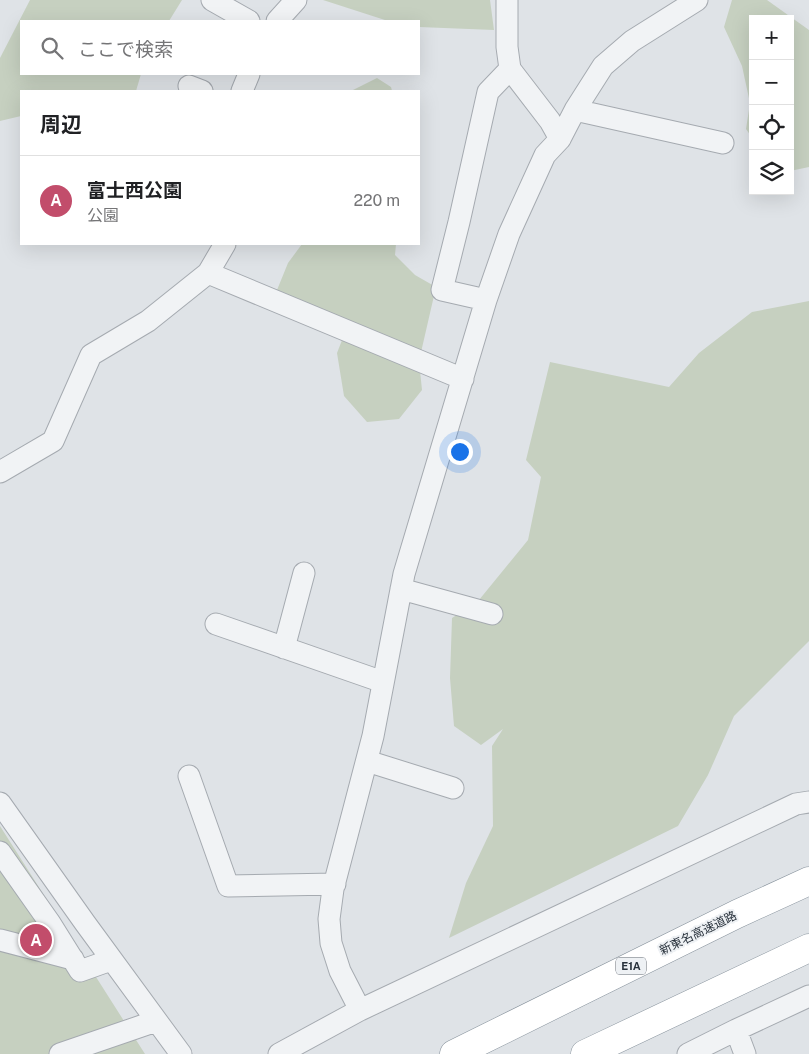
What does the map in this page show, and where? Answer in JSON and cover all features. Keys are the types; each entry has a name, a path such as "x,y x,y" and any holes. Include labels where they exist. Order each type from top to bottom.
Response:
{"highway":[{"name":"新東名高速道路","path":"454,1054 737,914 809,882"},
{"path":"585,1054 809,948"}],"street":[{"path":"212,0 247,20"},
{"path":"278,20 296,0"},
{"path":"507,0 507,47 510,69 550,121 560,139"},
{"path":"360,1010 340,971 331,943 330,919 335,884 367,761 401,589 486,300 509,234 545,155 560,139 575,110 604,66 632,41 697,0"},
{"path":"486,300 442,290 488,92 510,69"},
{"path":"242,90 249,75"},
{"path":"575,110 723,142"},
{"path":"0,472 54,441 91,355 148,321 208,273 224,245"},
{"path":"208,273 463,379"},
{"path":"284,648 304,573"},
{"path":"401,589 492,614"},
{"path":"216,624 383,682"},
{"path":"367,761 453,788"},
{"path":"189,776 228,886 335,884"},
{"path":"279,1054 360,1010 796,804 809,802"},
{"path":"0,803 111,960 181,1054"},
{"path":"0,852 80,971 111,960"},
{"path":"0,940 72,959"},
{"path":"688,1054 809,996"},
{"path":"60,1054 156,1021"},
{"path":"736,1030 745,1054"}],"green space":[{"path":"30,0 182,0 170,20 20,20 20,75 141,75 136,90 20,90 20,116 0,121 0,58"},
{"path":"323,0 490,0 494,30 420,27 420,20 385,20"},
{"path":"732,0 767,0 788,15 749,15 749,98 742,66 724,27"},
{"path":"794,19 809,30 809,167 794,170"},
{"path":"377,78 391,87 392,90 353,90"},
{"path":"749,110 749,133 746,129"},
{"path":"301,245 396,245 395,255 415,275 436,287 419,361 422,390 399,419 367,422 344,396 337,353 346,330 277,290 288,263"},
{"path":"809,301 809,641 734,716 708,775 678,826 449,938 466,883 493,826 492,746 503,729 481,745 454,726 450,678 452,618 466,609 470,611 528,540 541,477 526,460 550,362 669,387 699,353 752,312"},
{"path":"0,826 145,1054 0,1054"}],"place":[{"name":"富士西公園","path":"36,940"}]}
